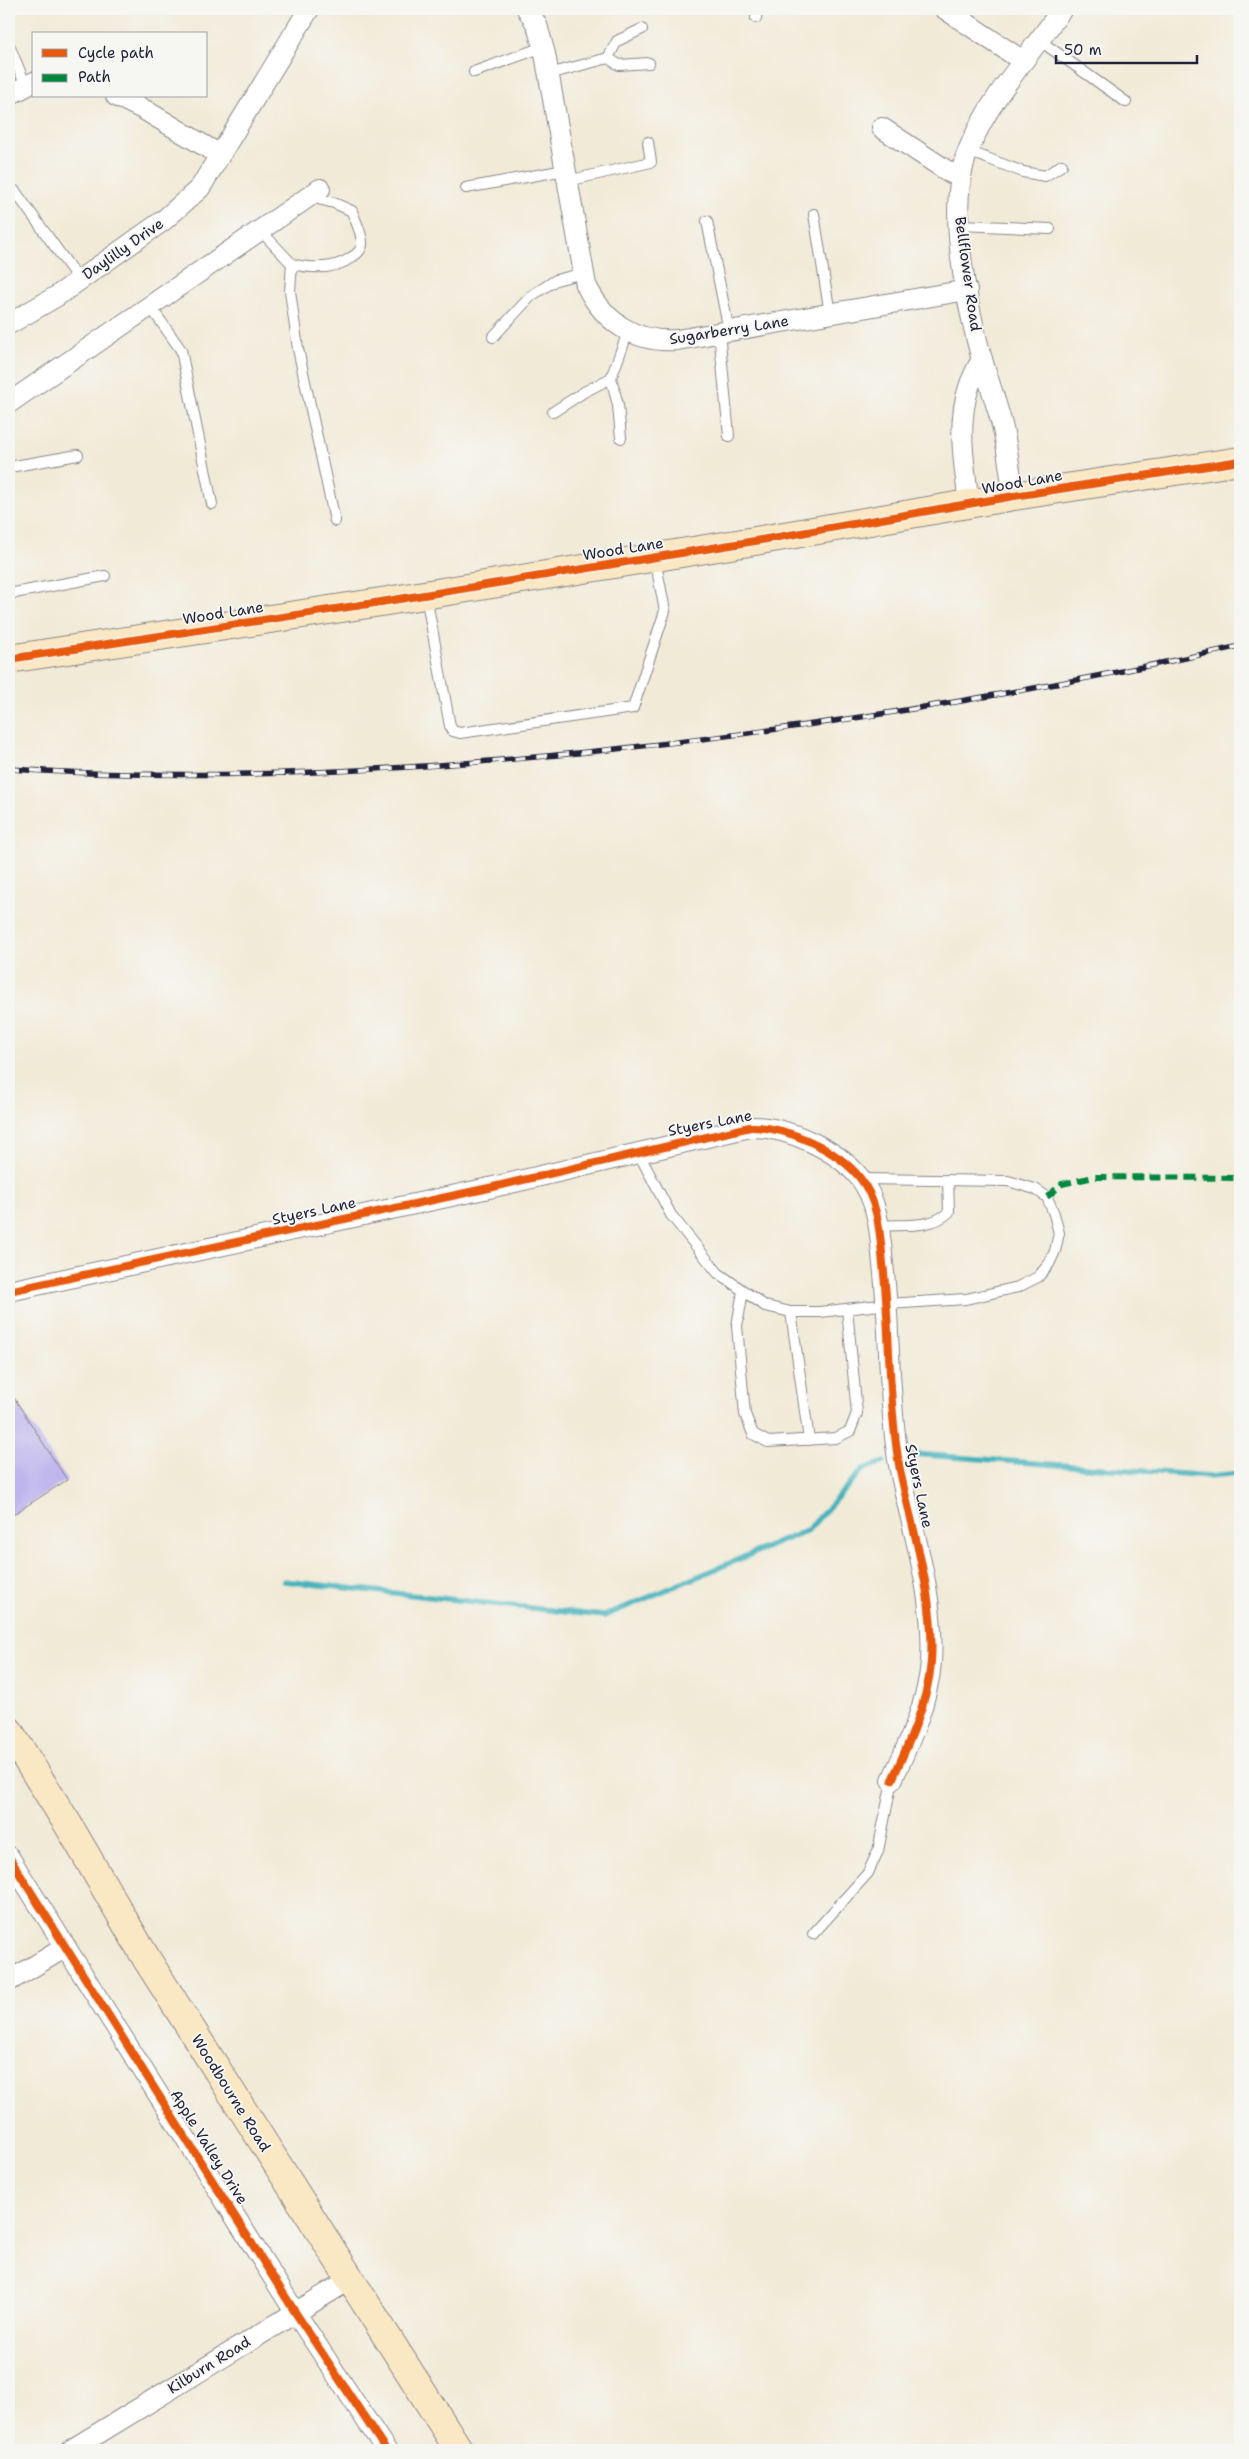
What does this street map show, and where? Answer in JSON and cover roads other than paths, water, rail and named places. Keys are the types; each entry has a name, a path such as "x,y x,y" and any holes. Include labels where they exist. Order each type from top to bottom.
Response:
{"street":[{"name":"Daylilly Drive","path":"9,324 57,296 164,220 200,188 309,9"},
{"name":"Sugarberry Lane","path":"527,9 537,25 549,74 586,285 594,302 606,315 628,332 664,341 967,290"},
{"path":"945,9 1023,61"},
{"name":"Bellflower Road","path":"1014,496 1003,429 991,383 982,359 967,290 960,225 961,177 968,151 981,125 1023,61 1062,9"},
{"path":"120,98 143,109 220,155"},
{"path":"882,128 949,172 961,177"},
{"path":"9,404 314,193"},
{"path":"969,505 962,440 963,412 969,387 982,359"},
{"name":"Wood Lane","path":"9,659 426,595 655,558 1014,496 1240,461"},
{"name":"Styers Lane","path":"9,1291 480,1190 750,1127 767,1126 798,1136 848,1166 860,1179 880,1226 888,1304 891,1388 897,1451 923,1565 931,1641 931,1664 924,1699 907,1747 892,1780"},
{"name":"Woodbourne Road","path":"9,1732 69,1826 146,1958 349,2280 459,2450"},
{"name":"Apple Valley Drive","path":"9,1857 296,2312 386,2450"},
{"path":"9,1981 66,1947"},
{"name":"Kilburn Road","path":"70,2450 349,2280"}],"lane":[{"path":"549,74 608,58 617,41 642,29"},
{"path":"1039,40 1126,102"},
{"path":"9,45 23,88"},
{"path":"474,72 543,47"},
{"path":"608,58 619,65 649,63"},
{"path":"466,188 566,176 651,162 648,142"},
{"path":"968,151 1023,172 1045,176 1062,165"},
{"path":"15,192 79,280"},
{"path":"260,230 292,264 336,267 359,252 362,245 360,232 352,211 314,193"},
{"path":"814,214 830,314"},
{"path":"707,221 724,332 729,436"},
{"path":"960,225 1050,229"},
{"path":"292,264 290,291 298,349 335,520"},
{"path":"493,337 531,296 556,280 584,273"},
{"path":"150,306 181,350 212,504"},
{"path":"621,438 618,405 611,378 628,332"},
{"path":"553,412 584,392 611,378"},
{"path":"9,467 78,455"},
{"path":"426,595 450,726 453,731 460,733 633,708 665,611 655,558"},
{"path":"9,594 105,576"},
{"path":"638,1152 671,1215 718,1273 765,1306 791,1312 966,1299 1018,1287 1038,1277 1049,1264 1059,1233 1047,1197 1035,1189 1008,1181 860,1179"},
{"path":"880,1226 933,1223 942,1219 949,1212 948,1180"},
{"path":"743,1291 737,1326 745,1414 752,1434 768,1442 836,1438 850,1431 857,1413 847,1309"},
{"path":"791,1312 809,1440"},
{"path":"813,1934 868,1873 878,1851 892,1780"}],"waterway":[{"path":"912,1454 1210,1476 1240,1473"},
{"path":"284,1581 604,1616 808,1530 863,1469 884,1462"}],"railway":[{"path":"9,769 159,774 308,772 458,764 607,750 766,731 925,707 1083,679 1240,646"}]}
